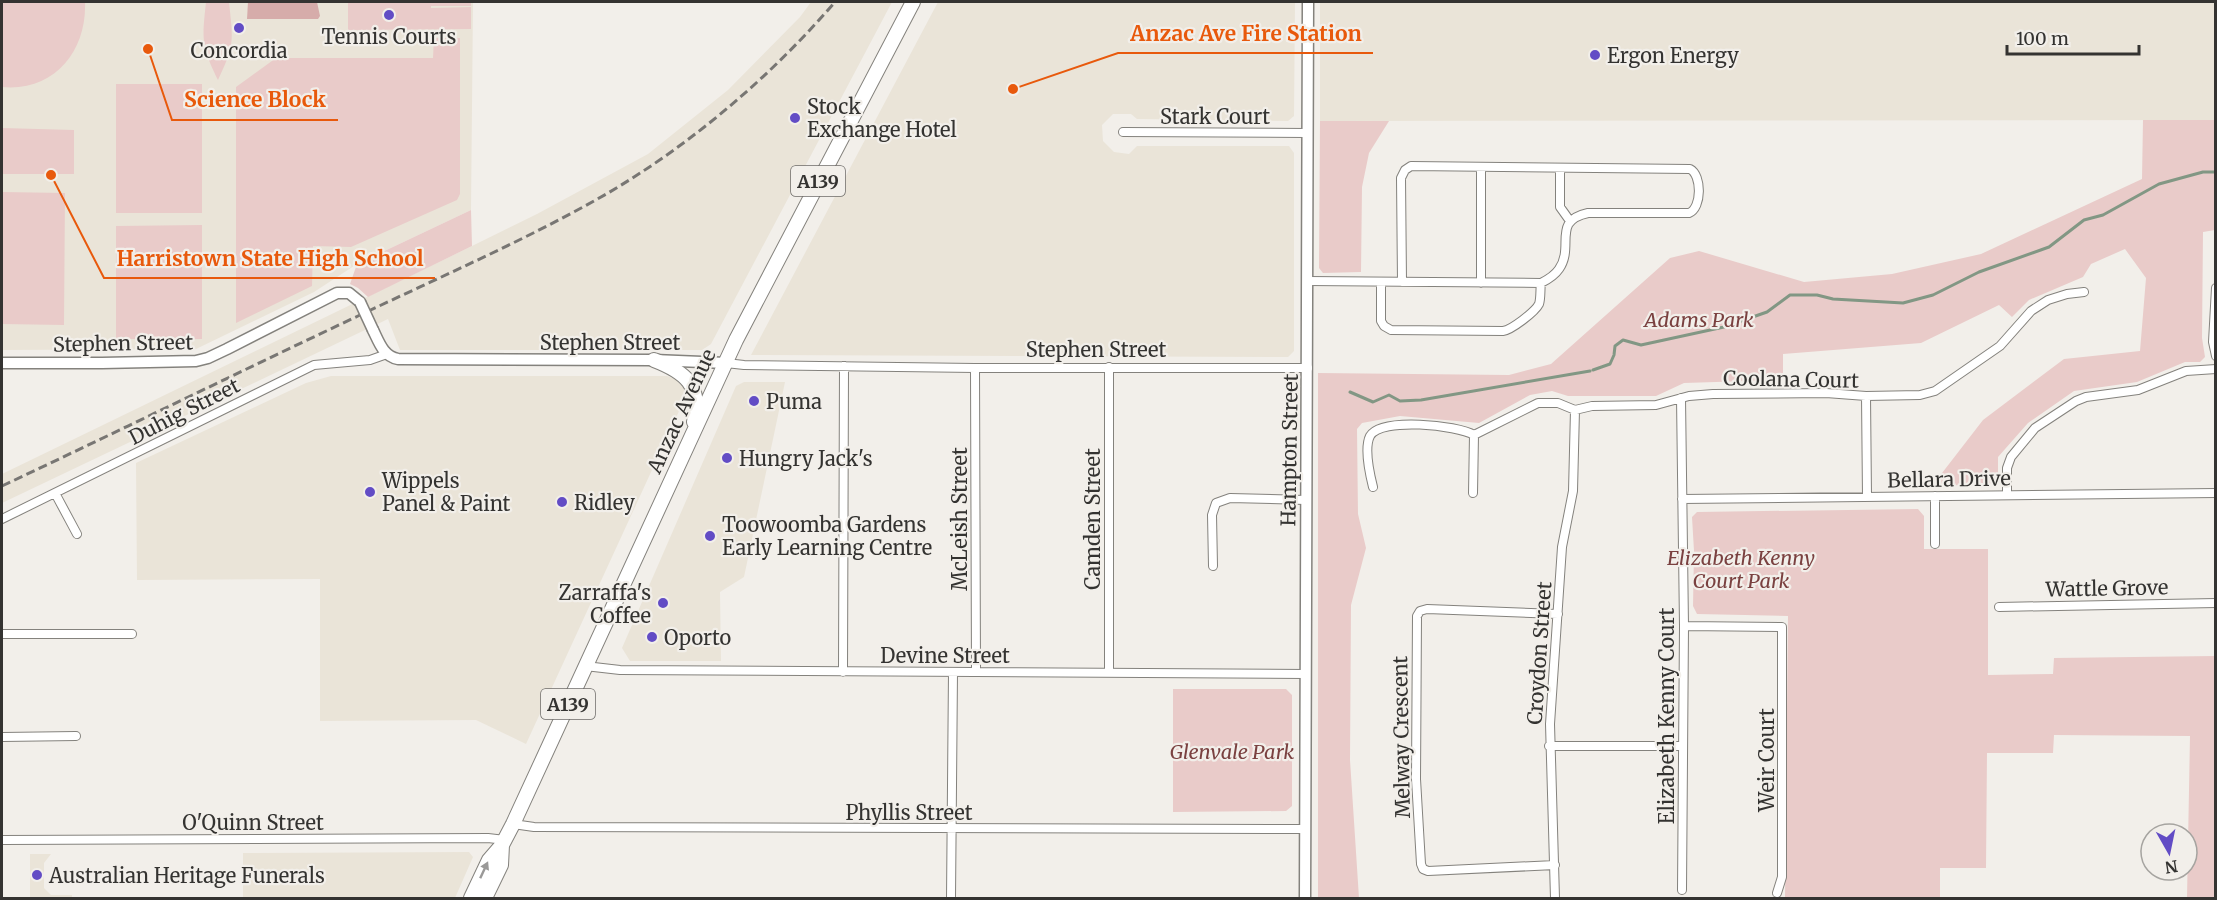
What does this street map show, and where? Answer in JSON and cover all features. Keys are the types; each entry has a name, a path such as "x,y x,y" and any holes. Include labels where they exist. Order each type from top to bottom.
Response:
{"highway":[{"name":"Anzac Avenue","path":"471,898 489,860 503,843 513,824 726,363 783,248 913,2"},
{"path":"654,360 676,369 692,384 696,414 690,439"},
{"name":"Anzac Avenue","path":"485,898 501,865 503,843"}],"street":[{"name":"Hampton Street","path":"1305,898 1308,2"},
{"name":"Stark Court","path":"1123,132 1307,133"},
{"path":"1308,281 1481,283 1541,283 1558,271 1563,263 1566,252 1565,232 1575,216 1588,213 1689,213 1695,211 1698,206 1695,171 1690,169 1411,166 1405,170 1401,178 1401,282"},
{"path":"1481,167 1481,283"},
{"path":"1560,168 1560,207 1570,221"},
{"path":"1381,282 1382,321 1384,326 1391,330 1503,331 1509,330 1536,308 1540,302 1541,283"},
{"path":"2216,288 2213,342 2216,356"},
{"name":"Stephen Street","path":"2,363 196,361 227,349 337,293 349,292 360,302 387,354 394,359 404,360 654,360 744,365 975,368 1308,368"},
{"name":"Coolana Court","path":"1474,435 1538,403 1558,403 1575,410 1592,406 1656,405 1681,398 1713,394 1826,393 1866,396 1920,395 1935,392 2000,346 2031,311 2048,300 2084,292"},
{"name":"Duhig Street","path":"2,519 314,365 370,360 387,354"},
{"path":"843,672 844,366"},
{"name":"Camden Street","path":"1109,367 1109,672"},
{"name":"McLeish Street","path":"975,368 976,671"},
{"path":"2007,495 2007,468 2011,457 2035,428 2076,401 2086,397 2138,390 2186,371 2216,369"},
{"path":"1866,396 1867,497"},
{"name":"Elizabeth Kenny Court","path":"1681,398 1684,626 1682,890"},
{"name":"Croydon Street","path":"1555,898 1550,746 1562,547 1573,491 1575,410"},
{"path":"1373,487 1368,469 1369,438 1375,430 1399,424 1457,429 1474,435 1473,493"},
{"path":"55,493 76,534"},
{"name":"Bellara Drive","path":"1682,499 2216,493"},
{"path":"1935,496 1935,544"},
{"path":"1213,567 1212,515 1216,503 1230,498 1306,500"},
{"name":"Wattle Grove","path":"1999,607 2216,603"},
{"name":"Melway Crescent","path":"1555,865 1428,871 1423,869 1416,779 1417,616 1420,611 1427,609 1558,614"},
{"name":"Weir Court","path":"1684,626 1782,627 1782,877 1777,893"},
{"path":"2,634 132,634"},
{"name":"Devine Street","path":"585,666 620,670 1305,674"},
{"path":"951,898 953,672"},
{"path":"2,736 76,736"},
{"path":"1550,746 1683,746"},
{"name":"Phyllis Street","path":"513,824 534,827 1305,829"},
{"name":"O'Quinn Street","path":"2,840 485,838 503,843"}],"shaded area":[{"path":"2,2 473,2 471,210 357,264 314,292 196,349 2,350"},
{"path":"248,2 317,2 320,16 318,19 247,19"},
{"path":"811,2 892,2 711,344 702,350 400,350 388,319 2,503 2,474 537,214 648,154 728,90 800,17"},
{"path":"938,2 1295,2 1294,116 1288,121 1137,119 1131,114 1113,114 1102,125 1103,141 1114,152 1129,154 1137,146 1289,146 1294,153 1294,351 1288,357 751,355"},
{"path":"1320,2 2215,2 2215,120 1320,121"},
{"path":"331,376 667,376 675,379 683,387 686,396 526,744 476,720 320,721 320,579 137,580 136,463 306,383"},
{"path":"744,382 785,382 744,577 720,592 721,661 630,661 622,648 736,386"},
{"path":"469,852 473,857 455,898 243,898 243,853"},
{"name":"Australian Heritage Funerals","path":"30,854 51,854 44,863 44,888 51,895 72,895 72,898 30,898"}],"green space":[{"path":"2,2 85,2 80,37 64,65 52,75 37,83 21,87 2,87"},
{"path":"206,2 229,2 230,50 218,80 204,42"},
{"name":"Tennis Courts","path":"348,2 471,2 471,6 431,6 431,8 471,7 471,29 348,30"},
{"path":"434,38 460,38 460,194 457,200 351,247 313,246 312,286 236,323 236,87 276,58 433,58"},
{"path":"116,84 202,84 202,213 116,213"},
{"name":"Adams Park","path":"2143,120 2215,120 2215,230 2203,232 2202,338 2205,357 2200,362 2185,362 2137,382 2074,391 2028,423 1998,457 1998,480 1994,484 1932,486 1983,420 2064,359 2140,351 2146,278 2125,249 2091,264 2083,277 2029,300 2012,317 1999,305 1921,343 1783,354 1783,377 1780,377 1780,380 1684,383 1656,396 1568,396 1552,391 1530,395 1479,423 1400,416 1362,423 1357,429 1358,514 1366,548 1351,605 1350,760 1359,898 1318,898 1318,373 1509,375 1551,364 1670,258 1699,251 1804,282 1892,274 1981,254 2142,179"},
{"path":"1320,121 1389,121 1369,153 1362,187 1361,272 1323,273 1319,268"},
{"path":"2,128 74,130 74,174 2,174"},
{"path":"2,192 65,193 64,325 2,324"},
{"path":"471,210 472,246 368,297 350,284 357,264"},
{"path":"202,225 202,339 116,339 116,226"},
{"name":"Elizabeth Kenny Court Park","path":"1918,509 1924,516 1924,549 1988,549 1988,675 2053,674 2054,658 2215,656 2215,898 2187,898 2187,882 2199,882 2199,822 2188,822 2190,736 2054,735 2053,753 1987,753 1986,868 1940,868 1940,898 1785,898 1788,616 1697,614 1693,606 1692,517 1697,512"},
{"name":"Glenvale Park","path":"1173,689 1286,689 1292,695 1292,806 1286,811 1173,812"}],"waterway":[{"path":"1593,370 1610,364 1615,346 1623,340 1641,345 1724,327 1767,312 1790,295 1817,295 1833,299 1903,303 1933,295 1979,272 2049,247 2084,220 2103,215 2159,184 2203,172 2216,172"},
{"path":"1350,392 1373,402 1389,395 1400,401 1421,400 1590,371"}],"railway":[{"path":"2,486 516,242 608,193 670,152 729,106 784,56 835,2"}],"place":[{"name":"Tennis Courts","path":"389,15"},
{"name":"Concordia","path":"239,28"},
{"name":"Science Block","path":"148,49"},
{"name":"Ergon Energy","path":"1595,55"},
{"name":"Anzac Ave Fire Station","path":"1013,89"},
{"name":"Stock Exchange Hotel","path":"795,118"},
{"name":"Harristown State High School","path":"51,175"},
{"name":"Puma","path":"754,401"},
{"name":"Hungry Jack's","path":"727,458"},
{"name":"Wippels Panel & Paint","path":"370,492"},
{"name":"Ridley","path":"562,502"},
{"name":"Toowoomba Gardens Early Learning Centre","path":"710,536"},
{"name":"Zarraffa's Coffee","path":"663,603"},
{"name":"Oporto","path":"652,637"},
{"name":"Australian Heritage Funerals","path":"37,875"}]}
